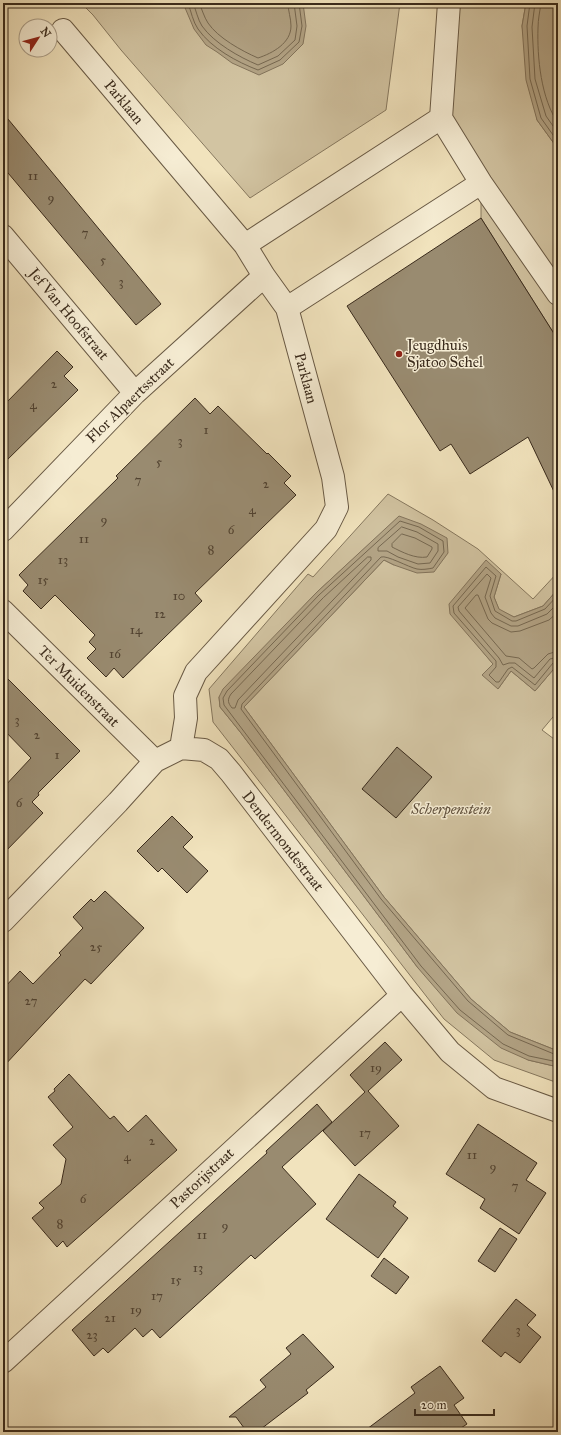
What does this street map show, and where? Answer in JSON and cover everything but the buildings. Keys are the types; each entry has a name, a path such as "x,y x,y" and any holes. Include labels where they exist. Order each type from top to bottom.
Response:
{"street":[{"path":"449,3 441,118 481,183 558,294"},
{"name":"Parklaan","path":"64,30 244,245 287,308 333,477 337,506 326,529 196,672 185,696 186,718 181,748"},
{"path":"244,245 441,118"},
{"path":"287,308 481,183"},
{"name":"Jef Van Hoofstraat","path":"3,236 135,392"},
{"name":"Flor Alpaertsstraat","path":"3,530 135,392 264,276"},
{"name":"Ter Muidenstraat","path":"3,611 155,761"},
{"path":"3,921 118,802 155,761 181,748"},
{"name":"Dendermondestraat","path":"181,748 204,750 219,759 402,995 450,1052 494,1088 558,1111"},
{"name":"Pastorijstraat","path":"3,1362 402,995"}],"green space":[{"path":"81,3 400,3 386,110 250,198 121,50 93,15"},
{"path":"449,3 526,3 522,26 537,120 558,149 558,340 481,218 481,183 441,118"},
{"name":"Scherpenstein","path":"388,494 433,520 478,549 533,599 558,572 558,589 543,606 514,617 499,610 494,597 501,574 473,640 493,664 498,689 511,671 535,691 558,664 558,711 542,730 558,742 558,1051 510,1032 471,999 384,897 244,707 384,560 394,565 399,517 317,592 219,697 220,707 418,968 528,1060 558,1067 558,1083 494,1060 444,1019 213,722 209,689 308,574 313,577"}],"water":[{"path":"183,3 303,3 306,26 303,44 283,64 259,75 232,63 206,45 194,29"},
{"path":"526,3 558,3 558,149 537,120 526,80 522,26"},
{"path":"399,516 421,524 447,538 448,553 434,572 417,573 384,560 244,707 384,897 471,999 510,1032 558,1051 558,1067 528,1060 501,1048 457,1013 418,968 220,707 219,697 223,689 317,592"},
{"path":"486,560 501,574 494,597 499,609 514,617 543,606 558,589 558,664 535,691 511,671 498,689 482,675 493,664 450,614 449,604"}],"place":[{"name":"Jeugdhuis Sjatoo Schel","path":"399,354"}]}
